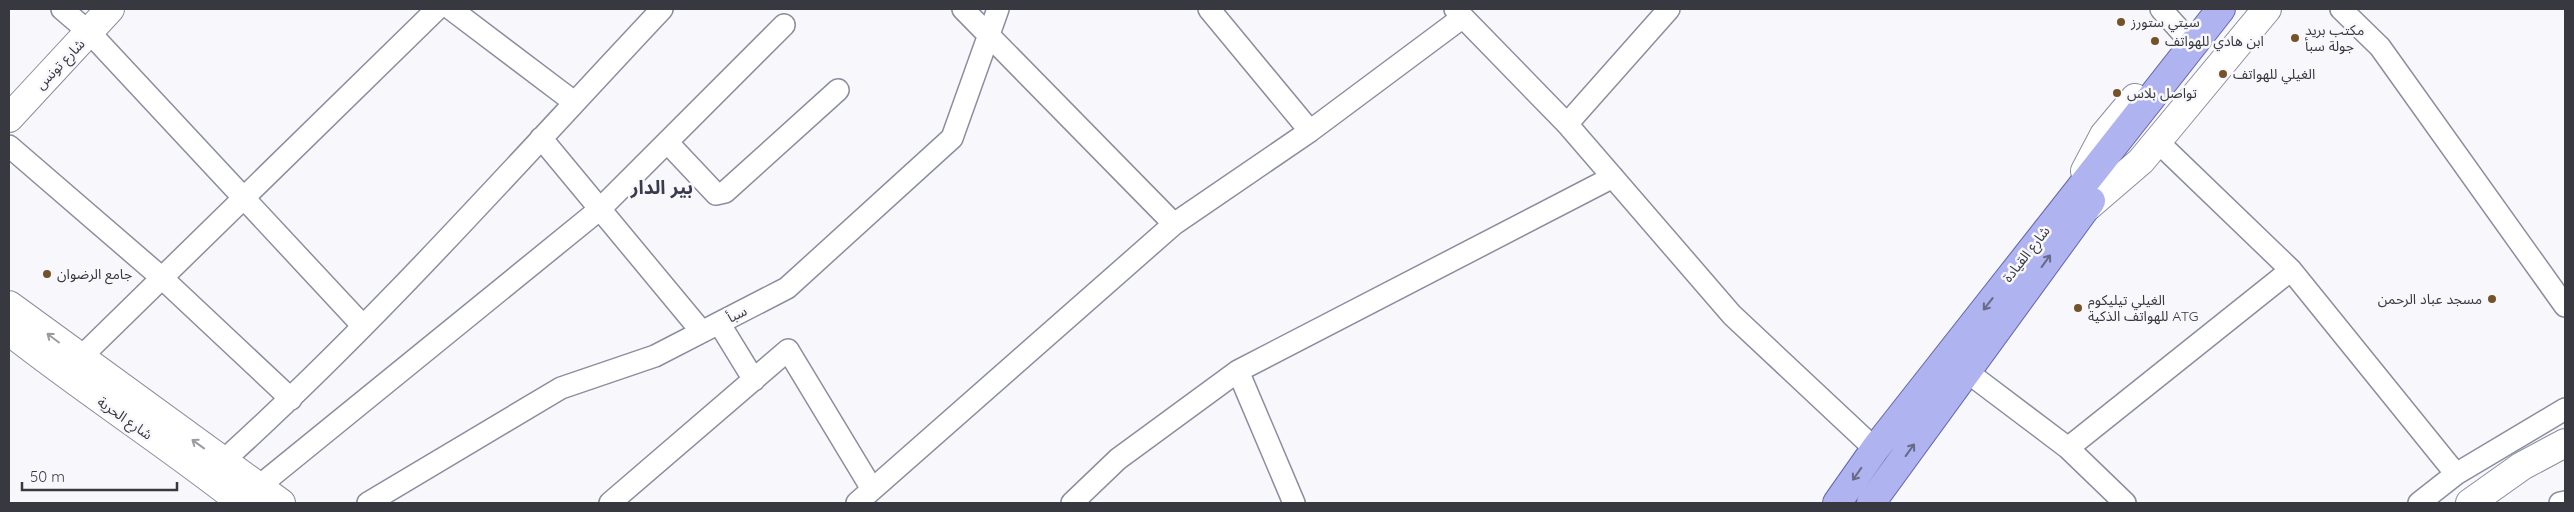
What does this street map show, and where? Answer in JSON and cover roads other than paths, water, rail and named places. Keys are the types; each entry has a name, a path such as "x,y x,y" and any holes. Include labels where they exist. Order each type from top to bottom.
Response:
{"main road":[{"name":"شارع القيادة","path":"1871,503 1966,372 2078,203 2221,9"},
{"name":"شارع القيادة","path":"1837,503 1874,449 2241,9"}],"street":[{"path":"62,9 90,33 363,326"},
{"name":"شارع تونس","path":"9,118 90,33 110,9"},
{"path":"80,358 437,9"},
{"path":"451,9 574,102"},
{"path":"222,462 291,399 363,326 662,9"},
{"path":"962,9 989,34 1174,224"},
{"name":"سبأ","path":"368,503 561,388 655,356 787,288 952,138 998,9"},
{"path":"1209,9 1310,131"},
{"path":"1567,124 1669,9"},
{"path":"2161,9 2186,37"},
{"path":"2078,203 2104,135 2207,9"},
{"path":"2078,203 2141,161 2267,9"},
{"path":"2341,9 2380,47 2565,306"},
{"path":"610,503 788,350 865,496 1174,224 1310,131 1459,13 1567,124 1732,315 1874,449"},
{"path":"250,495 600,209 784,25"},
{"path":"667,142 716,194 725,192 838,90"},
{"path":"541,138 600,209 711,328 754,380"},
{"path":"2158,142 2291,270 2456,474"},
{"path":"9,146 162,278 291,399"},
{"path":"1072,503 1118,459 1238,371 1614,177"},
{"path":"2068,448 2291,270"},
{"path":"9,305 222,462 250,495 281,503"},
{"name":"شارع الحرية","path":"9,331 60,371 208,476 250,495"},
{"path":"1238,371 1294,503"},
{"path":"1966,372 2068,448 2124,503"},
{"path":"2419,503 2456,474 2565,409"},
{"path":"2470,503 2522,466 2565,443"},
{"path":"2560,503 2565,502"}],"place":[{"name":"سيتي ستورز","path":"2121,22"},
{"name":"مكتب بريد جولة سبأ","path":"2295,38"},
{"name":"ابن هادي للهواتف","path":"2155,41"},
{"name":"الغيلي للهواتف","path":"2223,74"},
{"name":"تواصل بلاس","path":"2117,93"},
{"name":"جامع الرضوان","path":"47,274"},
{"name":"مسجد عباد الرحمن","path":"2492,299"},
{"name":"الغيلي تيليكوم للهواتف الذكية ATG","path":"2078,308"}],"district":[{"name":"بير الدار","path":"662,187"}]}
